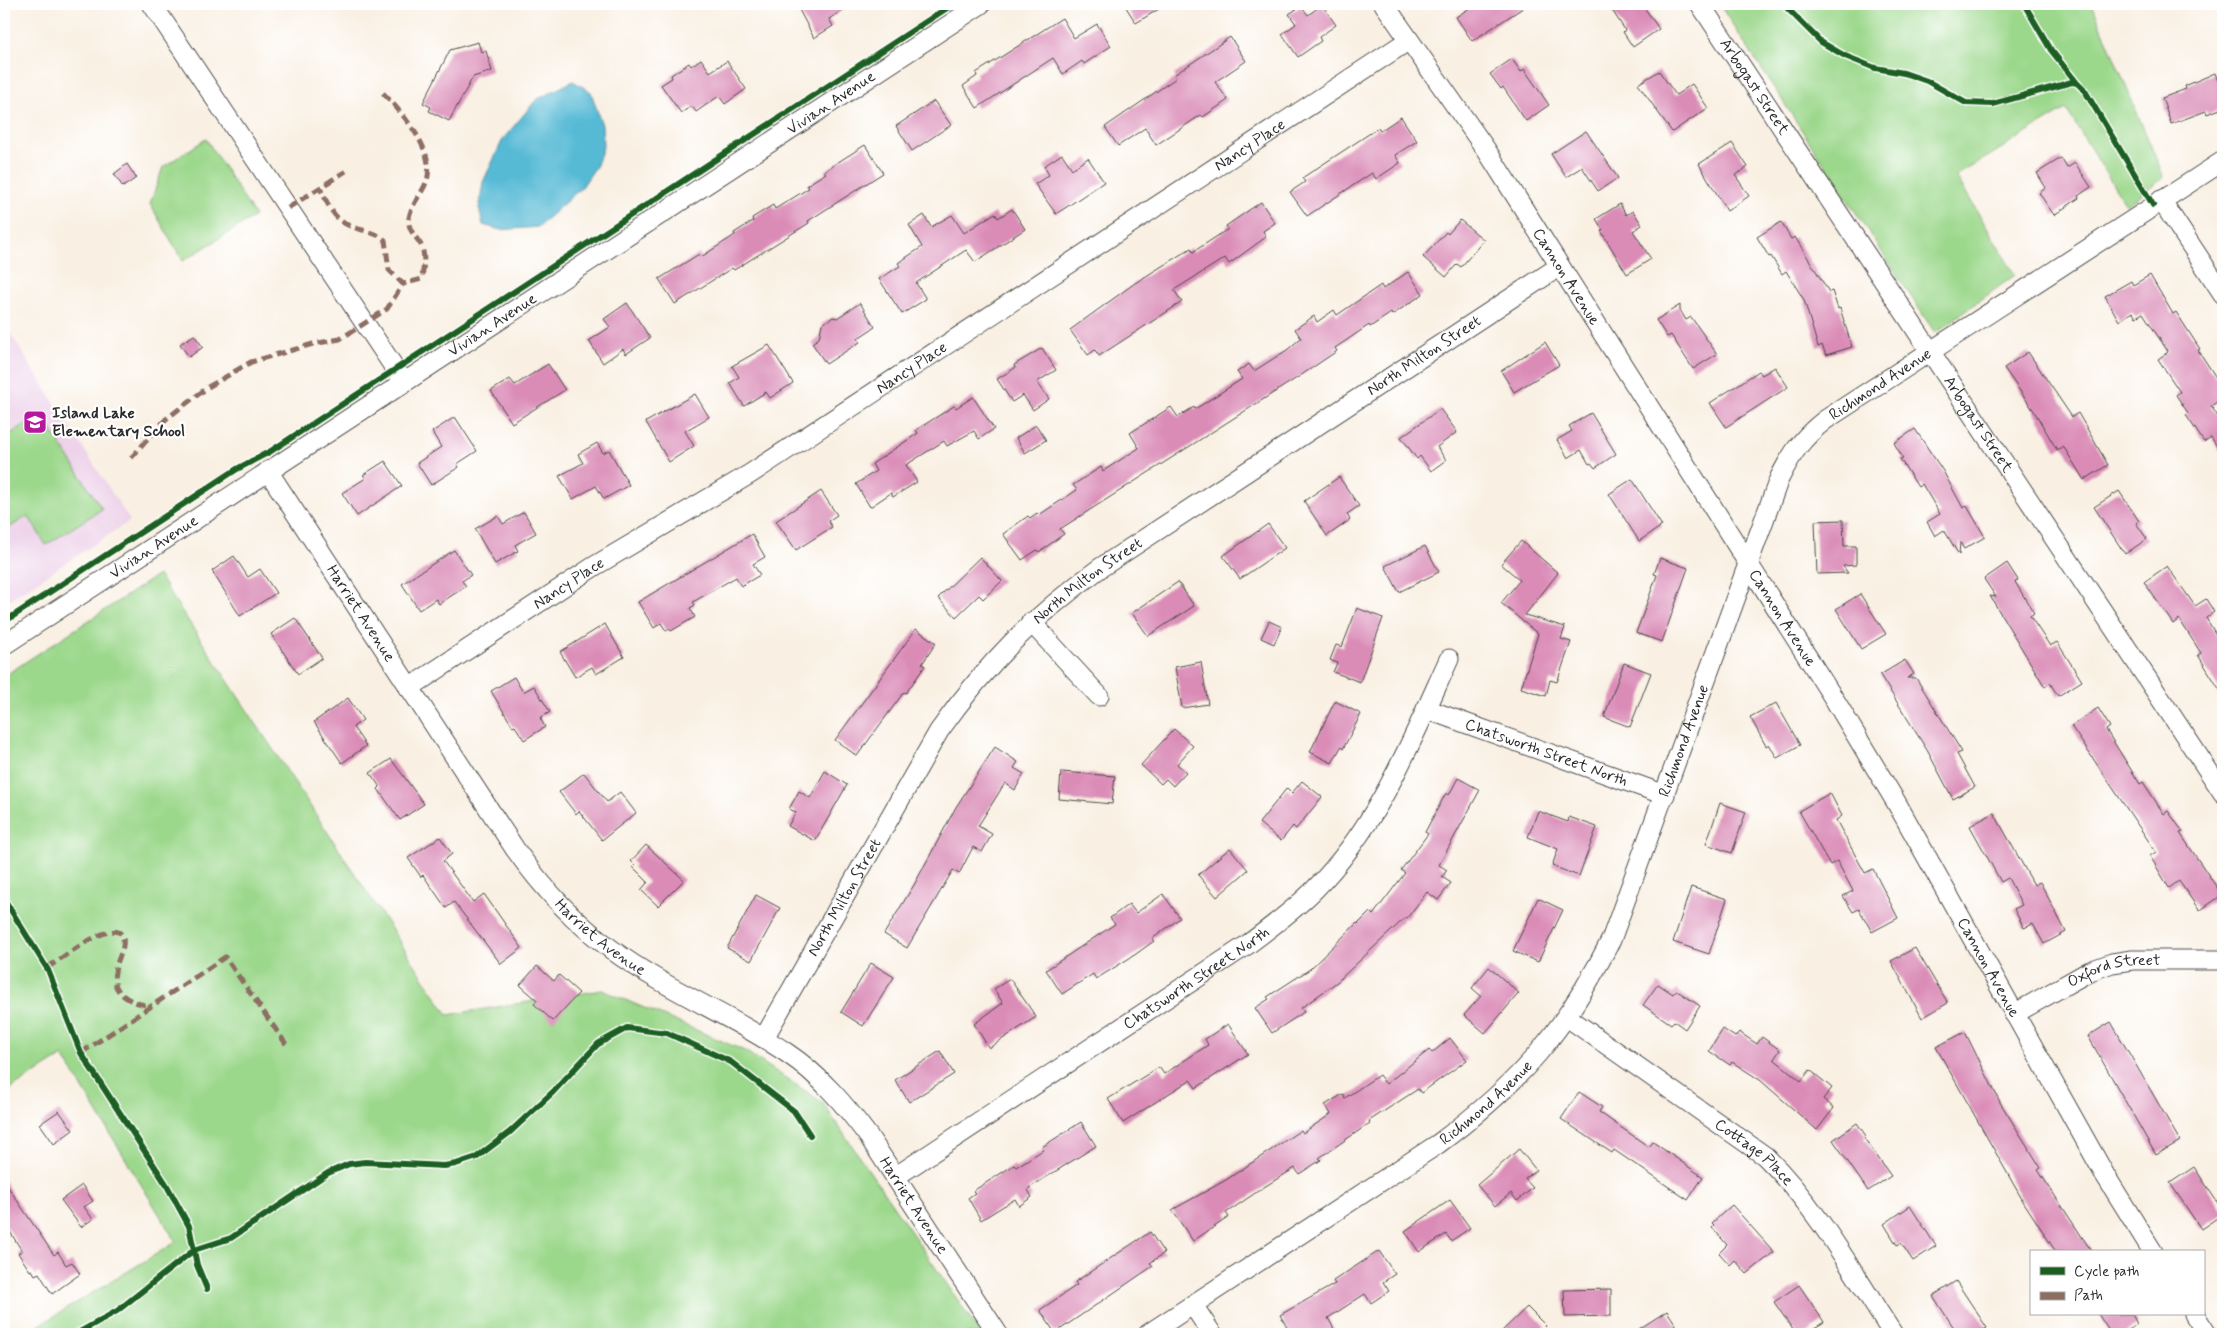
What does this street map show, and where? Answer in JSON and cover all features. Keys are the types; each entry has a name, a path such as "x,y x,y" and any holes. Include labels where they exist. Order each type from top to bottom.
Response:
{"street":[{"path":"152,4 404,382"},
{"name":"Vivian Avenue","path":"4,645 981,4"},
{"name":"Cannon Avenue","path":"1384,4 1487,151 1836,702 1896,802 2105,1175 2152,1250"},
{"name":"Arbogast Street","path":"1700,4 1932,350 2223,794"},
{"name":"Nancy Place","path":"409,688 593,567 756,470 1409,40"},
{"name":"Richmond Avenue","path":"1148,1334 1438,1144 1477,1115 1513,1082 1547,1046 1591,980 1611,940 1779,480 1792,453 1807,434 1932,350 2223,161"},
{"path":"2161,200 2223,294"},
{"name":"North Milton Street","path":"764,1038 939,731 966,692 1031,622 1059,598 1100,568 1560,266"},
{"name":"Harriet Avenue","path":"268,471 525,863 551,896 581,925 612,950 647,972 764,1038 789,1054 826,1086 848,1110 895,1177 998,1334"},
{"path":"1031,622 1099,696"},
{"name":"Chatsworth Street North","path":"895,1177 1247,945 1282,919 1326,877 1369,822 1393,778 1449,659"},
{"name":"Chatsworth Street North","path":"1426,709 1665,795"},
{"name":"Oxford Street","path":"2014,1014 2090,971 2112,963 2132,960 2223,960"},
{"name":"Cottage Place","path":"1568,1017 1765,1156 1789,1180 1808,1205 1893,1334"},
{"path":"1193,1304 1212,1334"},
{"path":"2195,1316 2207,1334"}],"shaded area":[{"name":"Island Lake Elementary School","path":"4,324 130,521 4,603"}],"green space":[{"path":"1719,4 2092,4 2164,178 2126,205 2066,109 1956,176 2015,275 1935,333"},
{"path":"206,139 255,216 183,261 150,204 163,167"},
{"path":"41,414 102,509 46,545 28,516 4,531 4,438"},
{"path":"158,575 448,1015 602,990 745,1051 822,1102 981,1334 25,1334 176,1242 63,1056 4,1093 4,676"}],"water":[{"path":"573,81 591,92 602,125 603,147 597,165 582,187 538,227 501,230 483,225 479,208 483,182 503,139 536,100"}],"building":[{"path":"796,4 852,4 829,19 833,26 814,38"},
{"path":"1124,4 1167,4 1136,23"},
{"path":"1476,4 1529,4 1472,41 1456,17"},
{"path":"1608,4 1642,4 1659,29 1633,47 1623,32 1625,30"},
{"path":"1322,5 1336,25 1319,37 1321,41 1298,57 1282,34 1296,24 1289,14 1301,6 1308,15"},
{"path":"1062,18 1074,38 1097,24 1111,46 1084,64 1082,61 1063,74 1053,58 977,108 963,86 977,76 976,73"},
{"path":"1230,37 1246,61 1215,82 1228,100 1203,117 1201,115 1156,145 1145,128 1118,146 1105,127 1176,78 1174,75"},
{"path":"478,42 481,52 486,51 492,71 473,77 449,121 429,111 431,107 423,103 450,50"},
{"path":"701,59 710,72 727,61 746,89 725,104 719,96 696,112 692,106 681,113 661,85 672,78 671,75 689,63 691,66"},
{"path":"1512,59 1521,72 1524,69 1549,105 1526,121 1503,87 1501,89 1490,74"},
{"path":"1659,71 1676,95 1692,84 1708,108 1672,132 1638,84"},
{"path":"2215,73 2218,81 2223,79 2223,108 2207,114 2206,111 2171,124 2162,98 2186,89 2185,86"},
{"path":"934,101 951,125 912,151 896,126"},
{"path":"1401,117 1417,141 1395,155 1400,163 1376,179 1372,173 1307,216 1290,192 1305,182 1302,178 1378,128 1380,131"},
{"path":"1586,131 1618,178 1598,191 1582,167 1566,177 1551,154"},
{"path":"1732,143 1748,167 1735,175 1749,196 1727,211 1699,164"},
{"path":"865,145 883,173 808,221 809,223 675,304 659,279 699,254 701,257 735,235 734,233 753,221 752,218 773,205 775,209 809,188 807,185 826,173 824,171"},
{"path":"1062,154 1072,169 1088,158 1104,182 1056,214 1035,184 1049,175 1044,166"},
{"path":"2061,158 2067,168 2075,163 2091,187 2078,196 2079,198 2054,215 2039,193 2046,188 2037,173"},
{"path":"127,164 136,178 123,187 114,174"},
{"path":"1261,202 1275,223 1263,231 1266,237 1229,264 1225,258 1174,290 1182,302 1099,356 1095,350 1088,355 1070,330 1135,283 1191,248 1193,252 1228,229 1226,226"},
{"path":"1620,204 1626,215 1633,211 1642,225 1633,231 1651,259 1627,274 1601,231 1603,230 1596,219"},
{"path":"1012,209 1025,229 975,262 966,250 916,283 926,299 902,314 879,279 900,266 898,263 922,247 909,225 924,215 931,227 952,215 964,233 995,213 998,218"},
{"path":"1460,220 1484,240 1461,267 1457,264 1446,277 1423,257"},
{"path":"1781,222 1791,239 1795,237 1829,292 1832,291 1838,309 1840,308 1852,347 1826,355 1822,345 1818,347 1804,300 1786,271 1782,274 1757,237"},
{"path":"1408,272 1423,294 1392,315 1391,313 1370,327 1369,325 1335,348 1337,351 1303,374 1060,529 1064,534 1039,552 1037,550 1022,560 1003,534 1028,516 1030,518 1037,513 1039,515 1077,490 1073,485 1101,467 1103,471 1139,448 1130,433 1171,407 1178,417 1194,407 1195,409 1242,379 1237,372 1249,364 1254,371 1287,350 1301,338 1295,329 1314,316 1317,322 1334,310 1337,315 1381,285 1383,289"},
{"path":"2150,275 2173,314 2176,312 2200,349 2198,350 2223,388 2223,398 2211,406 2223,424 2223,456 2211,437 2204,442 2186,415 2188,413 2176,395 2180,392 2158,359 2168,352 2143,313 2136,317 2132,312 2119,321 2105,296 2131,281 2133,285"},
{"path":"627,303 650,338 626,354 623,349 603,363 589,341 610,327 604,319"},
{"path":"860,303 875,327 858,338 860,342 826,364 812,343 819,338 822,324 833,317 837,318"},
{"path":"1680,305 1680,310 1686,320 1691,317 1717,354 1693,369 1671,335 1667,337 1656,320"},
{"path":"194,335 203,347 189,357 180,344"},
{"path":"1545,342 1559,365 1514,392 1501,371"},
{"path":"769,345 793,383 770,398 766,392 744,406 730,383 739,377 732,366"},
{"path":"1042,348 1056,370 1037,382 1049,399 1033,410 1023,395 1012,402 997,379 1015,368 1014,365"},
{"path":"2028,352 2072,417 2078,413 2108,465 2084,480 2063,446 2057,450 2034,411 2004,368"},
{"path":"548,364 565,390 512,423 491,391 510,379 515,385"},
{"path":"1775,367 1788,387 1726,427 1710,403 1759,371 1762,375"},
{"path":"695,394 709,417 685,431 694,446 669,462 646,422"},
{"path":"973,397 994,429 979,439 974,431 947,446 944,441 906,465 917,482 893,497 891,493 870,507 856,484 876,471 872,464 918,433 916,430 954,406 956,408"},
{"path":"1440,409 1457,432 1437,447 1446,460 1431,471 1420,456 1417,459 1401,437"},
{"path":"1591,413 1616,454 1595,468 1591,463 1589,464 1581,450 1568,458 1557,440 1572,431 1569,426"},
{"path":"455,417 477,451 457,464 459,467 431,485 417,463 441,447 432,432"},
{"path":"1036,425 1046,440 1025,453 1016,438"},
{"path":"1915,429 1943,471 1963,508 1967,506 1985,537 1964,549 1960,542 1959,555 1944,530 1935,536 1927,522 1940,514 1922,484 1918,487 1900,459 1903,458 1894,443"},
{"path":"597,443 603,453 609,450 629,485 604,499 596,486 573,499 559,476 583,463 578,454"},
{"path":"385,461 402,486 357,516 342,493 366,478 363,475"},
{"path":"1339,477 1359,506 1347,514 1350,520 1327,536 1304,501"},
{"path":"1632,479 1662,526 1639,541 1609,494"},
{"path":"821,491 837,515 828,521 832,527 796,550 776,521"},
{"path":"2119,491 2139,521 2136,523 2147,539 2125,554 2094,507"},
{"path":"524,512 536,533 515,545 518,551 495,564 475,529 498,516 503,524"},
{"path":"1843,520 1844,546 1856,546 1856,565 1843,566 1848,573 1817,574 1815,521"},
{"path":"1268,524 1285,548 1240,579 1223,556"},
{"path":"752,534 765,557 753,564 760,575 741,586 736,577 693,602 695,605 690,608 695,617 671,631 670,629 666,631 661,623 654,628 638,602"},
{"path":"1521,541 1558,573 1525,615 1565,627 1561,639 1571,642 1557,682 1550,680 1546,696 1521,688 1538,634 1501,603 1520,580 1501,564"},
{"path":"1425,546 1439,572 1399,592 1385,566"},
{"path":"454,550 471,575 462,581 466,586 439,604 436,599 419,610 402,584"},
{"path":"234,556 248,577 260,569 276,593 240,616 212,571"},
{"path":"980,557 1002,581 983,599 979,595 956,617 938,598"},
{"path":"1660,558 1688,568 1662,642 1636,633 1657,575 1654,574"},
{"path":"2007,563 2018,580 2015,582 2034,613 2030,616 2050,646 2057,642 2082,681 2058,696 2050,683 2045,687 1990,596 1996,597 1984,579"},
{"path":"2167,566 2195,606 2206,599 2214,612 2206,618 2223,646 2223,695 2198,655 2201,653 2179,619 2173,624 2144,582"},
{"path":"1178,582 1194,606 1148,636 1132,613"},
{"path":"1860,594 1886,634 1861,649 1836,609"},
{"path":"1357,608 1383,618 1360,682 1333,672 1337,663 1330,660 1336,645 1342,647"},
{"path":"295,618 322,658 298,674 271,634"},
{"path":"1269,621 1282,627 1274,644 1261,638"},
{"path":"605,624 624,657 596,674 592,667 575,677 560,652"},
{"path":"916,629 936,643 922,664 925,666 857,756 835,740"},
{"path":"1905,660 1914,674 1907,678 1916,678 1962,752 1957,754 1975,787 1953,799 1927,750 1880,675"},
{"path":"1201,662 1208,704 1182,708 1175,667"},
{"path":"1624,663 1651,673 1630,727 1604,717"},
{"path":"514,677 523,692 534,686 550,712 540,718 545,727 524,740 515,726 513,727 491,691"},
{"path":"348,698 363,720 353,727 366,746 342,763 314,722"},
{"path":"1335,701 1361,714 1343,749 1341,747 1332,763 1310,752"},
{"path":"1776,703 1800,745 1777,758 1769,744 1766,746 1750,717"},
{"path":"2098,708 2110,727 2106,730 2140,784 2143,782 2164,814 2168,811 2183,832 2180,833 2222,895 2202,909 2199,910 2179,881 2169,888 2150,856 2156,852 2071,726"},
{"path":"1174,729 1193,746 1177,764 1186,772 1173,786 1166,779 1161,784 1141,765"},
{"path":"995,747 1018,762 1014,768 1024,774 1015,790 1005,783 978,826 992,834 982,852 973,847 959,874 953,870 907,948 884,934 914,885 956,807"},
{"path":"391,759 424,804 400,820 378,789 380,787 370,773"},
{"path":"825,771 847,785 815,841 788,826 796,812 789,809 799,791 810,798"},
{"path":"1061,772 1115,776 1112,804 1059,799"},
{"path":"584,773 607,802 620,792 636,813 602,840 579,811 576,814 559,792"},
{"path":"1458,778 1480,790 1439,865 1447,870 1442,877 1451,883 1438,900 1427,892 1407,918 1337,982 1301,1008 1304,1012 1272,1033 1255,1008 1269,999 1267,997 1310,969 1370,912 1373,915 1405,873 1401,870 1428,834 1425,832 1446,793 1449,795"},
{"path":"1302,781 1322,797 1296,829 1293,826 1281,841 1259,823 1287,788 1292,793"},
{"path":"1830,793 1842,816 1836,820 1865,873 1873,869 1898,918 1872,932 1859,909 1853,912 1843,896 1853,891 1837,861 1830,865 1799,811"},
{"path":"1720,803 1746,812 1732,853 1706,844"},
{"path":"1538,811 1568,822 1569,817 1597,827 1579,876 1552,866 1558,849 1528,837"},
{"path":"1994,813 2034,885 2040,882 2066,932 2044,944 2033,924 2024,928 2014,909 2022,905 2008,878 2001,882 1970,826"},
{"path":"440,837 452,854 443,861 473,902 484,894 522,948 501,964 454,902 446,908 423,875 421,877 408,858"},
{"path":"646,845 684,880 658,906 641,890 648,882 633,867 635,865 631,861"},
{"path":"1230,848 1248,870 1217,897 1198,875"},
{"path":"1691,887 1727,899 1709,954 1673,942"},
{"path":"1163,894 1180,918 1136,954 1096,979 1093,974 1062,994 1046,970 1115,924 1110,918 1129,904 1136,913"},
{"path":"756,895 780,908 751,961 727,948"},
{"path":"1538,898 1563,910 1538,962 1513,951"},
{"path":"1915,948 1948,1003 1922,1018 1891,961"},
{"path":"871,963 894,977 863,1026 841,1012"},
{"path":"537,966 554,981 559,975 579,993 553,1021 534,1004 537,1000 520,985"},
{"path":"1489,967 1519,993 1485,1033 1464,1015 1481,996 1472,988"},
{"path":"1010,979 1036,1017 989,1048 974,1024 1003,1003 994,989"},
{"path":"1658,984 1673,994 1676,990 1700,1006 1685,1029 1674,1021 1671,1024 1643,1005"},
{"path":"2111,1022 2180,1141 2156,1155 2088,1036"},
{"path":"1228,1024 1248,1054 1196,1088 1190,1080 1123,1123 1108,1099 1159,1067 1164,1074 1208,1045 1205,1039"},
{"path":"1723,1029 1735,1037 1739,1032 1757,1044 1762,1037 1780,1050 1774,1059 1801,1081 1810,1070 1832,1088 1823,1099 1834,1108 1817,1130 1760,1080 1732,1062 1730,1065 1709,1051"},
{"path":"1965,1032 2001,1104 2041,1168 2038,1170 2091,1250 2055,1250 2023,1201 1936,1047"},
{"path":"1450,1038 1467,1060 1421,1093 1418,1089 1369,1121 1370,1123 1299,1174 1295,1168 1264,1187 1226,1213 1229,1217 1193,1241 1172,1210 1226,1180 1301,1130 1303,1133 1331,1114 1325,1105 1343,1094 1345,1098 1379,1075 1386,1084 1429,1050 1432,1053"},
{"path":"940,1051 954,1074 909,1102 895,1080"},
{"path":"1579,1092 1602,1107 1599,1112 1649,1147 1653,1142 1703,1177 1688,1200 1614,1150 1612,1153 1561,1119"},
{"path":"59,1111 73,1130 54,1144 40,1124"},
{"path":"1081,1122 1096,1146 1029,1188 1028,1190 1032,1197 1019,1206 1015,1199 981,1220 968,1198 975,1193 973,1191 1014,1165 1016,1167 1043,1150 1042,1147"},
{"path":"1857,1123 1866,1136 1864,1138 1891,1176 1868,1191 1833,1140"},
{"path":"1519,1149 1536,1170 1525,1179 1533,1188 1517,1201 1511,1193 1495,1206 1477,1185"},
{"path":"2194,1167 2223,1211 2223,1214 2201,1229 2170,1183"},
{"path":"4,1181 54,1255 58,1252 66,1265 72,1262 80,1274 52,1294 39,1273 35,1275 32,1270 30,1271 18,1253 22,1251 4,1222"},
{"path":"82,1185 93,1201 84,1207 93,1219 81,1227 61,1200"},
{"path":"1450,1200 1470,1228 1451,1241 1446,1234 1419,1252 1405,1231"},
{"path":"1732,1205 1774,1252 1747,1274 1735,1260 1730,1265 1719,1253 1727,1245 1712,1227 1714,1225 1712,1223"},
{"path":"1910,1206 1936,1246 1913,1261 1901,1243 1897,1245 1884,1224"},
{"path":"1150,1232 1164,1253 1150,1263 1153,1266 1055,1333 1040,1310 1077,1285 1075,1282"},
{"path":"1379,1251 1395,1274 1383,1282 1389,1291 1371,1303 1365,1294 1328,1318 1337,1334 1291,1334 1280,1315 1335,1284 1333,1281"},
{"path":"1956,1281 1987,1328 1977,1334 1958,1334 1933,1296"},
{"path":"1799,1285 1824,1322 1806,1334 1796,1334 1774,1302"},
{"path":"1611,1289 1611,1316 1565,1317 1564,1290"},
{"path":"1527,1307 1546,1326 1538,1334 1499,1334"},
{"path":"1667,1311 1682,1334 1631,1334"},
{"path":"2099,1316 2133,1316 2137,1324 2121,1334 2111,1334"}],"marked path":[{"path":"383,93 406,120 421,142 426,153 428,165 427,181 410,212 409,218 411,229 423,249 422,279 403,284"},
{"path":"288,208 346,171"},
{"path":"131,458 166,419 208,387 251,362 313,344 340,339 387,309 403,284 389,270 385,240 376,234 349,226 340,220 330,207 320,188"},
{"path":"47,968 91,939 104,933 115,931 122,935 123,946 114,980 116,987 125,997 138,1003 152,1006"},
{"path":"81,1053 225,957 286,1044"}],"cycle path":[{"path":"4,622 237,469 271,451 953,4"},
{"path":"1783,4 1821,42 1845,56 1875,68 1904,73 1927,81 1966,103 1993,104 2072,82 2077,83 2085,91 2153,205"},
{"path":"2024,4 2051,50 2077,83"},
{"path":"4,899 48,970 81,1053 166,1184 189,1226 197,1265 207,1289"},
{"path":"76,1334 117,1311 194,1250 231,1238 328,1173 349,1164 365,1162 444,1166 477,1157 510,1132 553,1092 598,1044 627,1028 667,1033 731,1062 794,1111 810,1135"}],"place":[{"name":"Island Lake Elementary School","path":"35,422"}]}
